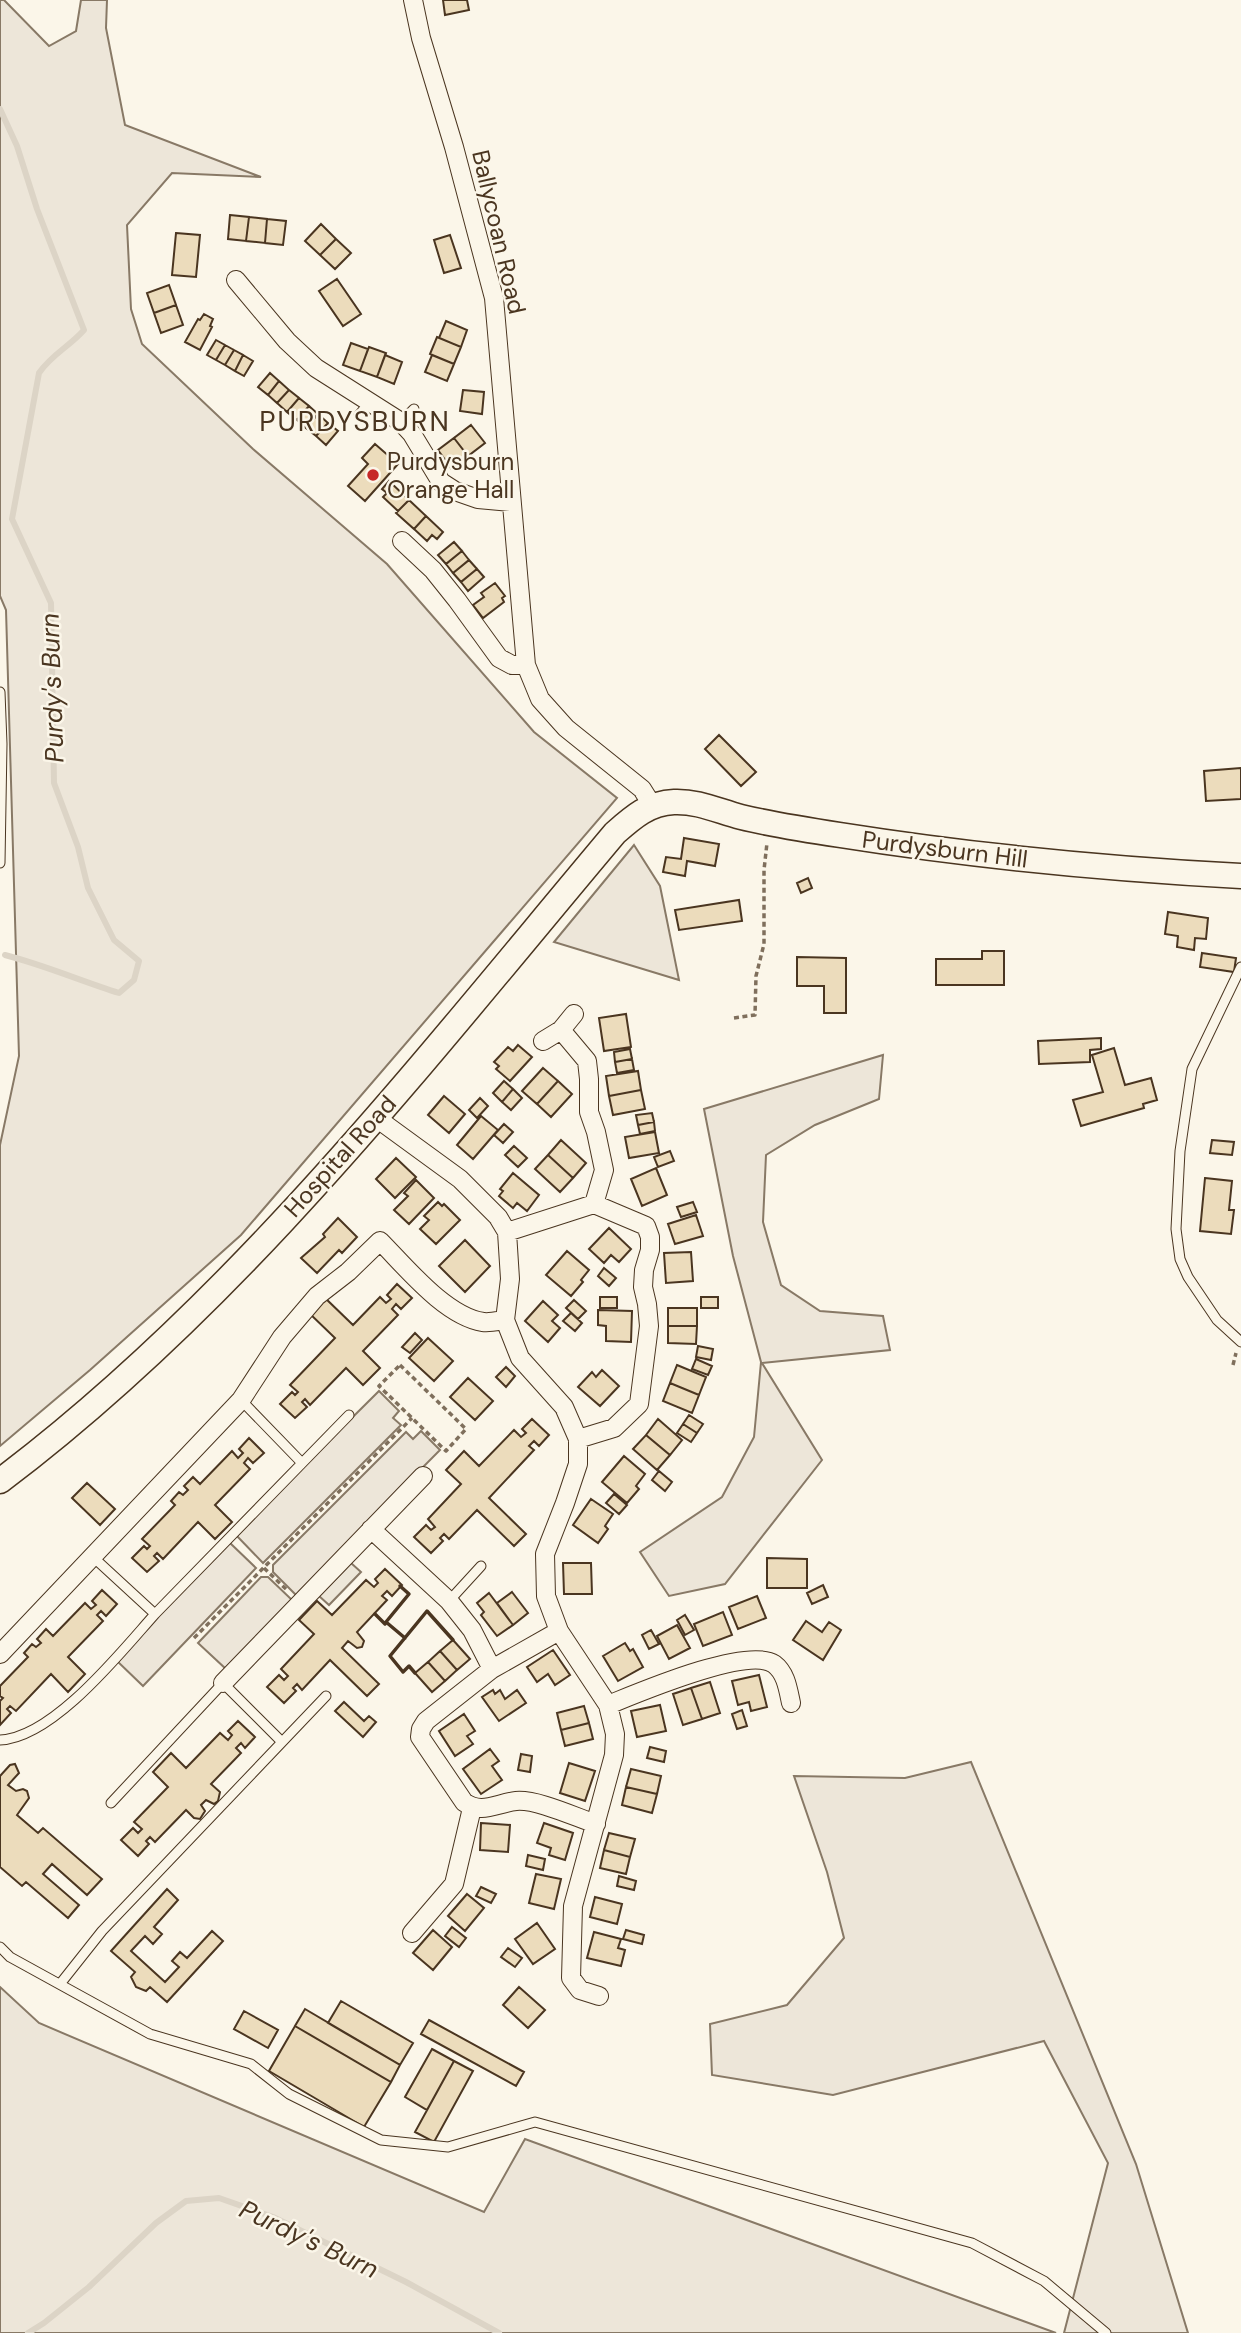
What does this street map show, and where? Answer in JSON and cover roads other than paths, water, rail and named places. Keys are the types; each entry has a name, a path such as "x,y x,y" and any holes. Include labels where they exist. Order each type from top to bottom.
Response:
{"main road":[{"name":"Purdysburn Hill","path":"652,805 694,802 769,823 936,850 1085,865 1241,876"},
{"name":"Hospital Road","path":"0,1481 41,1451 136,1369 297,1206 615,833 637,813 652,805"}],"street":[{"name":"Ballycoan Road","path":"413,0 421,38 454,147 494,298 526,665 540,699 566,728 642,789 652,805"},
{"path":"236,280 286,341 316,368 348,391 364,408 407,416 417,442 441,482 454,491 478,499 511,502"},
{"path":"402,541 433,570 499,658 512,665 526,665"},
{"path":"543,1041 561,1030 574,1014"},
{"path":"561,1030 587,1061 589,1112 604,1170 594,1203"},
{"path":"375,1117 460,1179 498,1217 507,1233 510,1279 505,1320 520,1358 564,1407 578,1439 578,1464 545,1554 546,1596 559,1631 608,1704 615,1734 614,1755 573,1906 570,1978 580,1990 599,1996"},
{"path":"507,1233 594,1203 646,1226 650,1237 643,1287 649,1326 639,1404 614,1428 578,1439"},
{"path":"0,1654 241,1400 295,1320 317,1296 348,1272 380,1241 438,1299 461,1315 483,1322 505,1320"},
{"path":"223,1683 423,1476"},
{"path":"372,1529 449,1601 472,1630 492,1669"},
{"path":"559,1631 492,1669 426,1721 420,1737 464,1802 472,1808 487,1808 518,1801 533,1803 596,1824"},
{"path":"608,1704 695,1671 764,1660 775,1665 785,1678 791,1703"},
{"path":"412,1933 454,1884 472,1808"}],"lane":[{"path":"0,692 0,863"},
{"path":"1241,967 1192,1069 1180,1151 1176,1229 1180,1259 1188,1278 1217,1320 1241,1342"},
{"path":"241,1400 302,1463"},
{"path":"0,1740 16,1738 38,1726 89,1687 155,1614 349,1415"},
{"path":"92,1556 155,1614"},
{"path":"449,1601 481,1566"},
{"path":"111,1803 223,1683 281,1741"},
{"path":"60,1984 102,1931 326,1696"},
{"path":"0,1947 10,1957 150,2034 251,2064 289,2094 381,2140 448,2147 535,2122 972,2243 1044,2281 1106,2333"}],"waterway":[{"name":"Purdy's Burn","path":"0,109 17,146 37,209 84,330 39,373 12,519 51,603 54,783 78,847 88,888 114,940 139,961 134,980 119,993 5,955"},
{"name":"Purdy's Burn","path":"28,2333 89,2287 156,2223 186,2201 219,2198 273,2217 406,2282 499,2333"}],"place":[{"name":"Purdysburn Orange Hall","path":"373,475"}],"district":[{"name":"PURDYSBURN","path":"355,421"}]}
